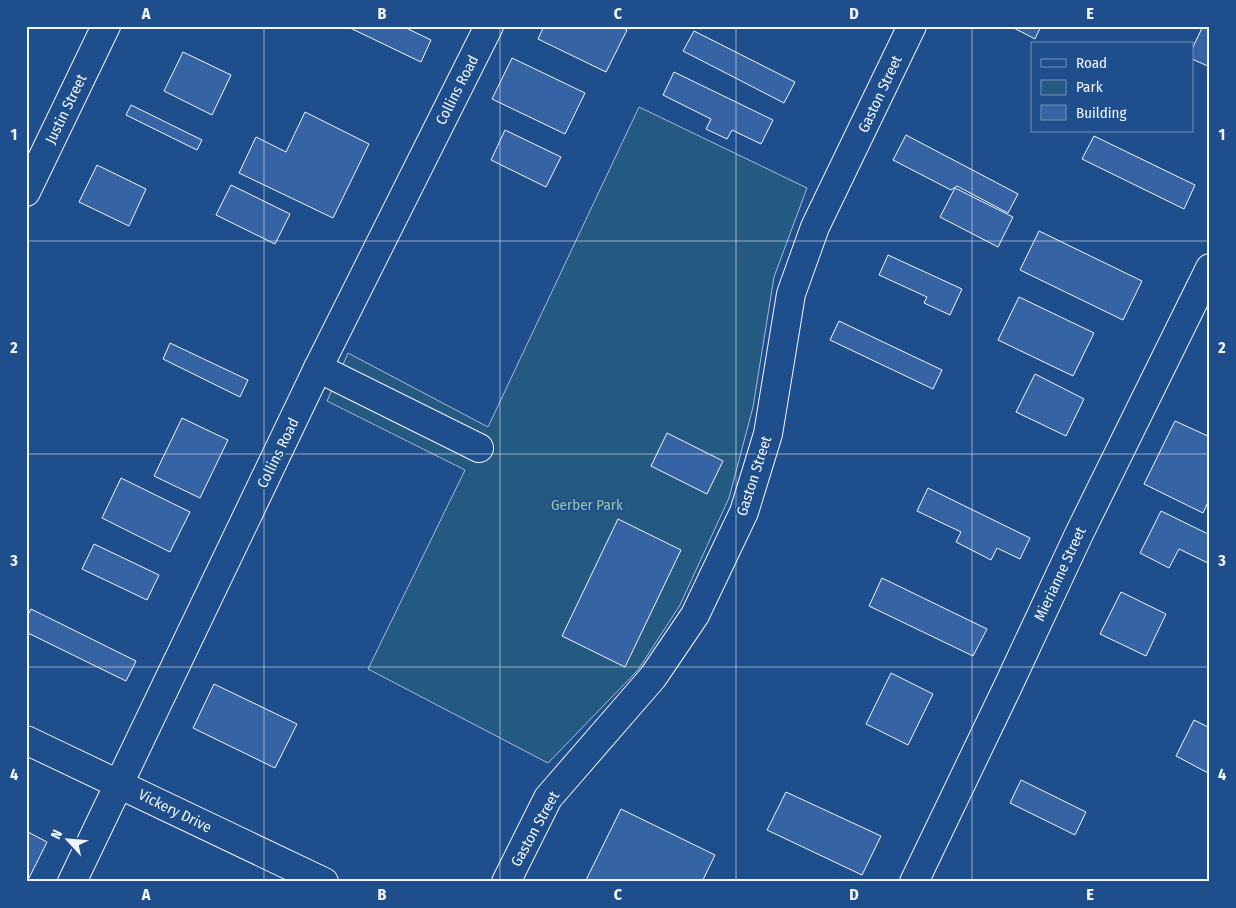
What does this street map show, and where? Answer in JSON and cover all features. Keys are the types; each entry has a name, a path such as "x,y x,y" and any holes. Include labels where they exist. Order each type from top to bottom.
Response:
{"street":[{"name":"Justin Street","path":"26,192 106,26"},
{"name":"Collins Road","path":"72,882 318,368 489,26"},
{"name":"Gaston Street","path":"506,882 548,798 653,677 695,615 744,512 768,434 791,294 816,227 912,26"},
{"name":"Mierianne Street","path":"914,882 1009,684 1078,534 1210,268"},
{"path":"318,368 479,448"},
{"name":"Vickery Drive","path":"26,740 324,882"}],"green space":[{"name":"Gerber Park","path":"639,107 807,188 774,277 753,407 729,498 680,605 638,670 548,763 368,669 465,470 327,401 348,353 488,427"}],"building":[{"path":"346,26 402,26 431,40 421,62"},
{"path":"544,26 620,26 627,30 606,72 538,39"},
{"path":"1010,26 1041,26 1035,39"},
{"path":"1203,26 1210,26 1210,67 1194,60 1194,45"},
{"path":"694,31 795,82 784,103 683,51"},
{"path":"183,52 231,75 212,115 164,91"},
{"path":"512,58 585,93 565,134 492,99"},
{"path":"674,72 773,120 761,144 732,130 727,139 706,129 711,119 663,95"},
{"path":"131,105 202,140 197,150 126,115"},
{"path":"305,112 369,144 333,218 239,173 256,137 286,152"},
{"path":"505,130 561,157 546,187 491,160"},
{"path":"906,135 1018,194 1008,213 957,186 951,190 893,160"},
{"path":"1094,136 1195,185 1184,209 1082,159"},
{"path":"97,165 146,189 129,226 79,202"},
{"path":"231,185 290,214 275,244 216,215"},
{"path":"955,188 1013,217 998,247 940,217"},
{"path":"1039,231 1142,281 1123,320 1020,270"},
{"path":"888,255 962,289 950,315 924,303 927,297 879,275"},
{"path":"1019,297 1094,333 1073,376 998,340"},
{"path":"839,321 942,370 933,389 830,340"},
{"path":"170,343 248,380 240,397 163,359"},
{"path":"1035,374 1084,399 1066,436 1016,412"},
{"path":"182,418 228,440 200,498 154,476"},
{"path":"1175,421 1210,437 1210,498 1203,513 1144,484"},
{"path":"667,433 723,461 707,494 651,466"},
{"path":"121,478 190,512 170,552 102,518"},
{"path":"928,488 1030,538 1020,559 997,548 991,560 956,542 961,532 917,511"},
{"path":"1161,511 1210,535 1210,564 1179,549 1169,568 1140,553"},
{"path":"618,519 681,550 625,667 562,636"},
{"path":"94,544 159,575 147,600 82,569"},
{"path":"882,578 987,629 973,656 869,606"},
{"path":"1121,592 1166,614 1146,656 1100,634"},
{"path":"31,609 136,661 126,681 26,632 26,619"},
{"path":"891,673 933,694 908,745 866,724"},
{"path":"214,684 297,724 275,768 193,728"},
{"path":"1194,720 1210,728 1210,774 1176,756"},
{"path":"1021,780 1086,812 1075,835 1010,803"},
{"path":"786,792 881,836 862,875 767,830"},
{"path":"621,809 715,855 702,882 585,882"},
{"path":"26,831 47,842 29,878 26,876"}]}
